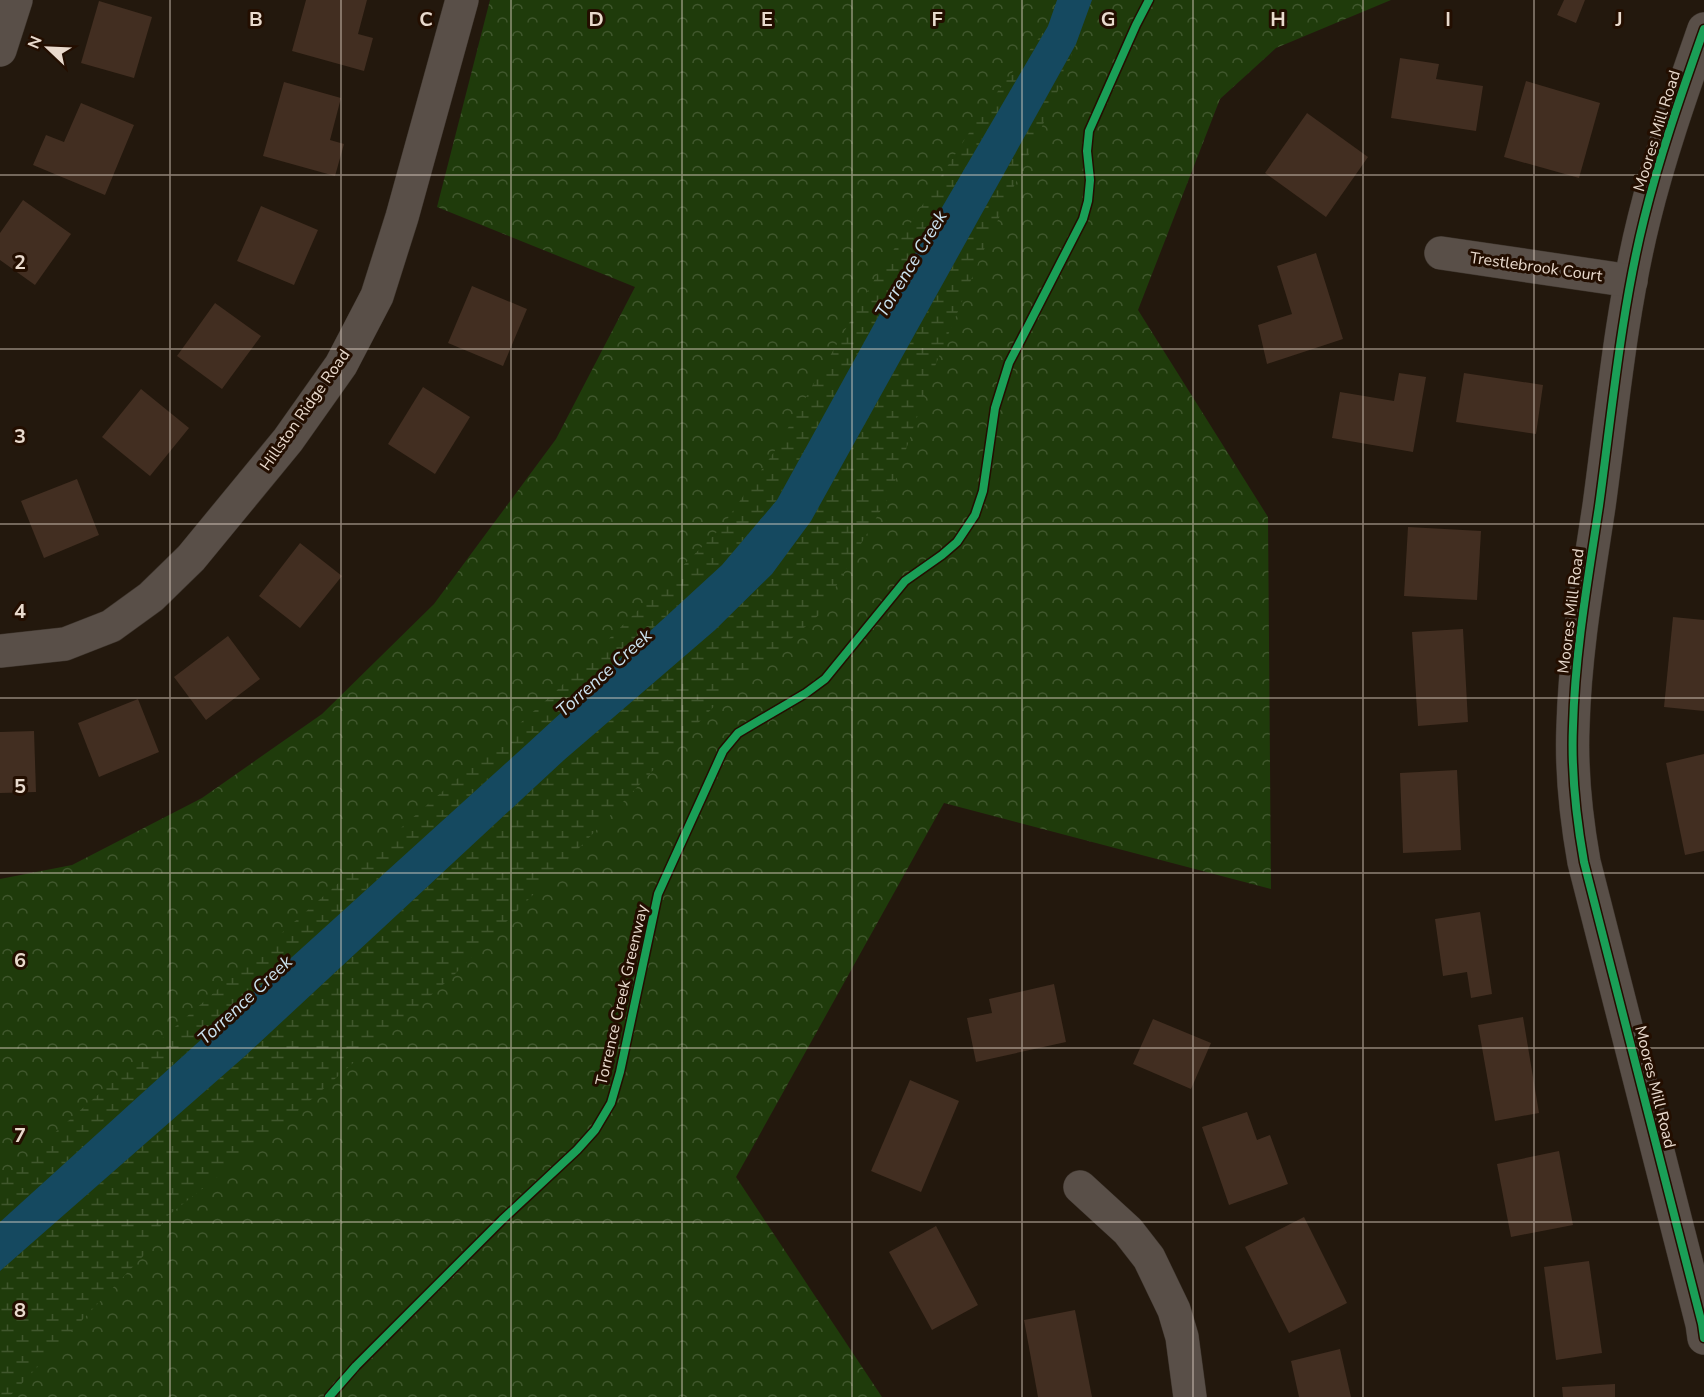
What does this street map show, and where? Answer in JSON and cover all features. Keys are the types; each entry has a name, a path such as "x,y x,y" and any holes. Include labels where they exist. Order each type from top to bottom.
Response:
{"street":[{"path":"0,50 16,0"},
{"name":"Hillston Ridge Road","path":"0,651 65,644 111,626 151,597 191,558 288,440 341,365 377,296 402,217 462,0"},
{"name":"Moores Mill Road","path":"1704,29 1664,147 1644,220 1631,280 1581,626 1573,726 1576,816 1584,862 1704,1338"},
{"name":"Trestlebrook Court","path":"1441,253 1631,280"},
{"path":"1080,1187 1128,1232 1149,1258 1174,1310 1182,1337 1190,1397"}],"green space":[{"path":"490,0 1391,0 1276,48 1220,99 1138,310 1268,517 1271,889 944,803 736,1177 882,1397 0,1397 0,879 72,865 202,798 322,714 434,604 556,439 635,287 437,207"},
{"path":"1048,26 878,317 777,500 722,565 0,1222 0,1181 552,695 721,528 774,452 876,277 985,108"},
{"path":"1076,44 1053,103 981,256 933,371 891,493 819,615 722,698 453,976 267,1138 165,1218 146,1253 9,1397 0,1397 0,1271 244,1057 564,760 715,630 811,521"}],"water":[{"name":"Torrence Creek","path":"1057,0 1092,0 1076,44 811,521 772,574 715,630 564,760 244,1057 0,1271 0,1222 722,565 777,500 878,317 1048,26"}],"building":[{"path":"306,0 367,0 358,34 373,38 364,71 292,51"},
{"path":"1564,0 1585,0 1576,23 1557,15"},
{"path":"99,1 152,17 134,78 81,63"},
{"path":"1400,58 1439,64 1436,79 1483,86 1476,131 1391,118"},
{"path":"1526,81 1600,103 1579,178 1504,157"},
{"path":"284,82 341,98 330,140 344,144 335,176 263,156"},
{"path":"81,103 134,125 105,195 33,165 46,135 64,142"},
{"path":"1307,113 1368,157 1326,217 1265,173"},
{"path":"23,200 71,234 35,285 0,260 0,233"},
{"path":"261,206 318,230 294,285 237,261"},
{"path":"1316,253 1343,339 1267,364 1258,325 1292,314 1277,266"},
{"path":"472,286 527,309 503,366 448,343"},
{"path":"215,303 261,336 222,389 177,356"},
{"path":"1399,373 1426,377 1413,452 1332,438 1340,392 1394,401"},
{"path":"1464,373 1543,385 1536,434 1456,422"},
{"path":"423,387 470,417 435,474 388,444"},
{"path":"141,389 189,428 150,476 102,437"},
{"path":"77,479 99,535 44,558 21,501"},
{"path":"1408,527 1481,531 1477,600 1404,596"},
{"path":"300,543 342,576 300,628 259,596"},
{"path":"1673,617 1704,620 1704,711 1664,707"},
{"path":"1463,629 1468,722 1418,726 1412,632"},
{"path":"228,636 260,679 206,720 174,677"},
{"path":"138,699 159,752 99,777 78,723"},
{"path":"34,731 36,792 0,793 0,732"},
{"path":"1704,754 1704,851 1685,855 1666,763"},
{"path":"1457,770 1461,850 1403,853 1400,773"},
{"path":"1480,912 1492,994 1471,998 1467,972 1443,976 1435,919"},
{"path":"1054,984 1066,1042 976,1062 967,1018 992,1013 989,999"},
{"path":"1523,1017 1539,1113 1495,1121 1478,1025"},
{"path":"1153,1019 1211,1043 1191,1089 1133,1064"},
{"path":"910,1080 959,1101 921,1192 871,1171"},
{"path":"1247,1112 1257,1140 1270,1135 1288,1184 1229,1205 1202,1127"},
{"path":"1559,1151 1573,1225 1511,1237 1497,1164"},
{"path":"1304,1217 1347,1303 1289,1333 1245,1247"},
{"path":"936,1226 978,1305 932,1330 889,1252"},
{"path":"1589,1261 1602,1353 1556,1360 1544,1267"},
{"path":"1075,1310 1092,1397 1038,1397 1024,1320"},
{"path":"1340,1349 1351,1397 1299,1397 1291,1361"},
{"path":"1615,1384 1615,1397 1563,1397 1562,1387"}],"cycle path":[{"name":"Torrence Creek Greenway","path":"329,1397 356,1366 595,1130 611,1103 620,1072 658,894 723,751 738,733 806,693 825,679 905,581 957,542 975,515 983,491 995,408 1009,363 1083,219 1090,180 1087,151 1089,131 1149,0"},
{"path":"1704,29 1657,171 1629,289 1576,671 1573,743 1575,794 1584,862 1704,1338"}]}
